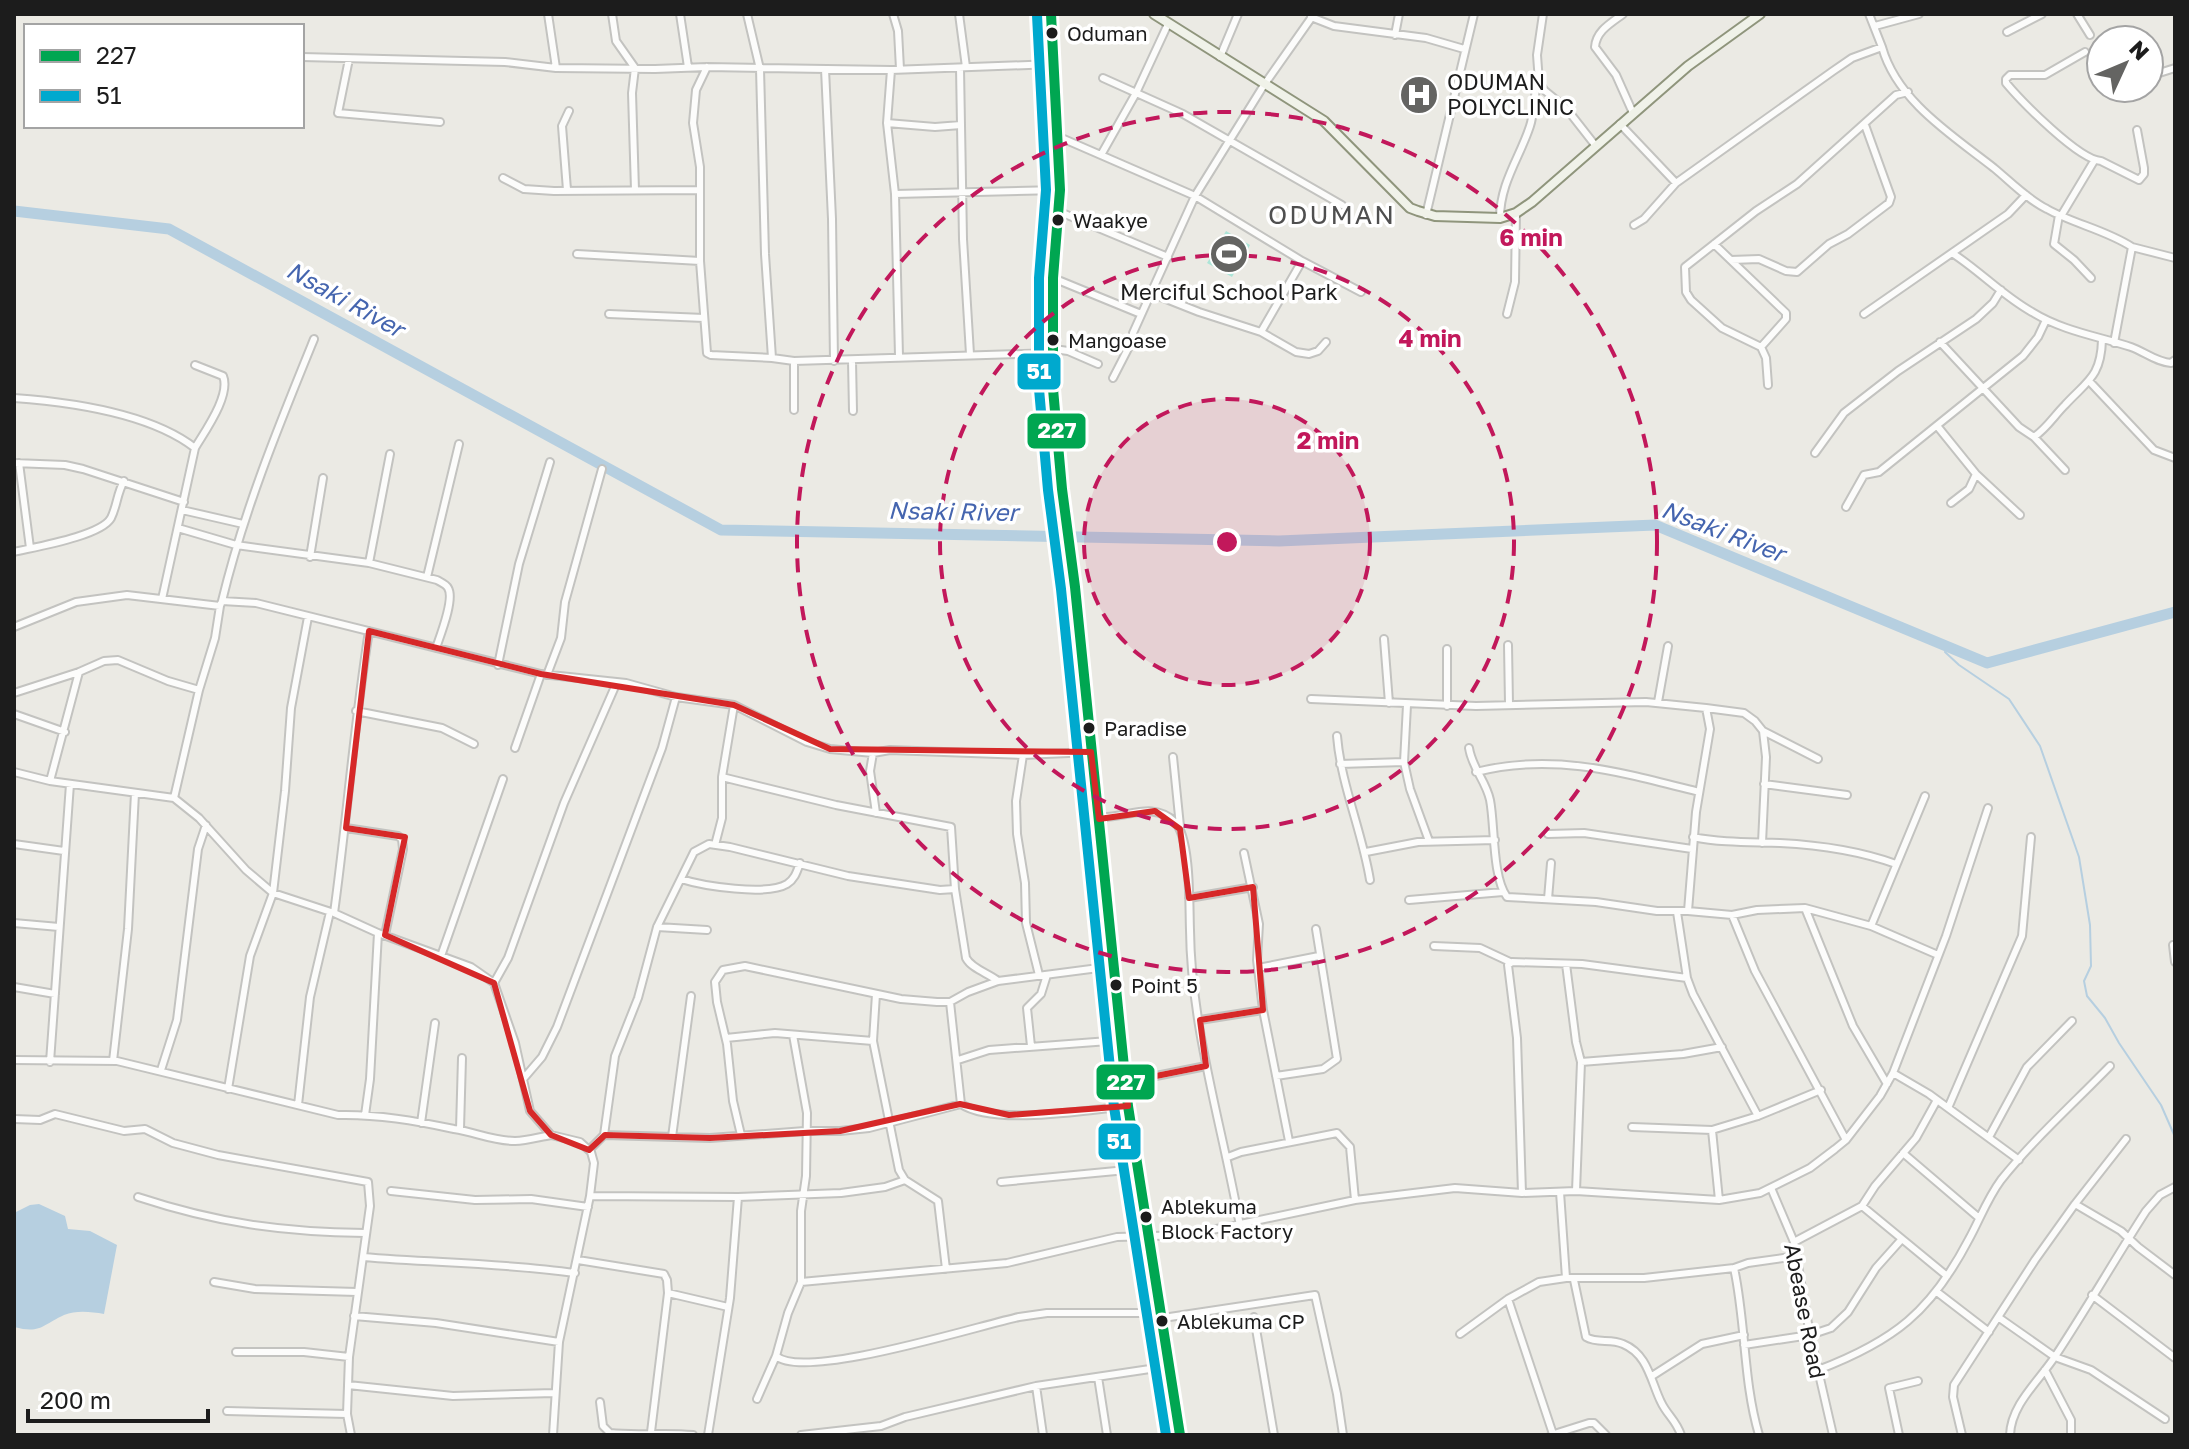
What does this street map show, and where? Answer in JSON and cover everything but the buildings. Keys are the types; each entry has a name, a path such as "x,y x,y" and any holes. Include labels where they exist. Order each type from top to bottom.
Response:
{"street":[{"path":"548,14 556,68"},
{"path":"612,14 616,41 635,68 632,93 635,190"},
{"path":"680,14 688,67"},
{"path":"749,14 760,69 765,254 772,358"},
{"path":"893,14 898,31 900,69"},
{"path":"959,14 963,67 962,193 970,354"},
{"path":"1051,14 1060,190 1053,278 1053,389 1128,1106 1180,1435"},
{"path":"1154,14 1324,121 1410,208 1426,215 1500,218 1516,213 1688,66 1760,14"},
{"path":"1220,57 1238,14"},
{"path":"1395,35 1399,14"},
{"path":"1426,215 1474,14"},
{"path":"1543,14 1537,55 1539,82 1566,108 1595,145"},
{"path":"1623,14 1602,31 1595,47 1616,75 1633,113"},
{"path":"1869,14 1891,71 1932,120 2026,195 2060,215 2132,247 2175,258"},
{"path":"1875,26 1919,14"},
{"path":"2007,32 2042,14"},
{"path":"1113,378 1195,196 1264,85 1312,16 1334,26 1426,38 1464,49"},
{"path":"1101,155 1136,93 1168,24"},
{"path":"1634,225 1644,219 1676,183 1852,58 1882,47"},
{"path":"2085,52 2045,75 2010,75 2005,81 2067,144 2094,161 2105,163 2135,179 2142,178 2144,168 2137,130"},
{"path":"304,57 505,62 556,68 891,70 1054,64"},
{"path":"349,59 338,113 440,122"},
{"path":"707,67 694,100 693,123 700,167 700,261 705,349 711,355 794,361 852,361 899,356 1068,351 1098,364"},
{"path":"825,69 834,361"},
{"path":"891,70 887,123 895,194 899,356"},
{"path":"1103,78 1231,139 1342,205"},
{"path":"1500,218 1500,199 1530,125 1533,95 1539,82"},
{"path":"1768,385 1766,358 1761,347 1722,328 1687,296 1685,267 1756,211 1797,184 1896,95 1908,92"},
{"path":"567,190 562,126 569,111"},
{"path":"887,123 935,127 961,125"},
{"path":"1620,124 1676,183"},
{"path":"1731,260 1759,259 1786,271 1797,272 1829,244 1848,234 1889,203 1891,197 1865,125"},
{"path":"1057,136 1195,196 1302,261 1361,292"},
{"path":"2091,278 2054,244 2060,215 2094,161"},
{"path":"503,178 524,189 699,190"},
{"path":"895,194 1060,190"},
{"path":"1864,314 2008,214 2026,195"},
{"path":"1060,212 1168,257"},
{"path":"1507,314 1515,282 1516,213"},
{"path":"1714,244 1788,316 1761,347"},
{"path":"2114,343 2132,247"},
{"path":"1952,253 2046,320 2140,351 2160,362 2171,363 2175,360"},
{"path":"577,254 700,261"},
{"path":"1261,332 1302,261"},
{"path":"1053,278 1141,314"},
{"path":"1815,453 1844,413 1987,310 2001,290"},
{"path":"1151,293 1261,332 1300,353 1318,351 1326,342"},
{"path":"609,314 704,318"},
{"path":"1846,507 1864,475 1879,472 2023,356 2038,337 2046,320"},
{"path":"174,798 236,545 262,468 314,339"},
{"path":"2034,437 2090,382 2100,357 2102,340"},
{"path":"1940,342 2019,427 2034,437 2065,470"},
{"path":"794,361 794,410"},
{"path":"852,361 853,411"},
{"path":"162,599 195,448 224,394 226,382 219,373 195,365"},
{"path":"2090,382 2145,442 2161,454 2175,458"},
{"path":"14,398 78,404 105,410 160,430 195,448"},
{"path":"1938,427 1976,474 2020,515"},
{"path":"427,577 459,444"},
{"path":"369,563 390,454"},
{"path":"498,665 519,564 550,462"},
{"path":"30,548 17,463 65,465 124,481 183,506 243,524"},
{"path":"515,748 561,638 565,602 602,469"},
{"path":"1951,503 1969,489 1976,474"},
{"path":"310,557 323,478"},
{"path":"14,552 105,526 124,481"},
{"path":"178,528 236,545 369,563 444,584 449,593 446,619 436,648"},
{"path":"14,627 76,602 127,595 221,604 256,603 544,675 617,682 676,697 734,705 807,742 830,749 873,753 890,750 1023,755 1091,752"},
{"path":"228,1089 250,956 273,893 291,708 308,617"},
{"path":"298,1105 310,997 332,912 346,828 356,711 369,631"},
{"path":"1384,639 1389,703"},
{"path":"1508,645 1509,704"},
{"path":"1658,702 1668,646"},
{"path":"1447,649 1447,706"},
{"path":"14,693 104,661 118,660 199,690"},
{"path":"50,781 79,672"},
{"path":"494,983 508,958 564,803 617,682"},
{"path":"524,1078 542,1057 557,1027 662,748 676,697"},
{"path":"1311,699 1447,706 1658,702 1744,713 1763,731 1818,759"},
{"path":"715,845 722,818 722,777 734,705"},
{"path":"1407,705 1404,762 1410,789 1429,841"},
{"path":"1688,911 1693,837 1710,729 1706,708"},
{"path":"356,711 442,728 474,744"},
{"path":"14,714 65,732"},
{"path":"1762,843 1763,731"},
{"path":"1337,736 1340,764 1366,852 1370,880"},
{"path":"1469,748 1476,772 1489,795 1503,892 1507,897 1732,915 1757,910 1805,908 1871,926 1938,955"},
{"path":"873,753 870,771 876,813"},
{"path":"1023,755 1016,801 1017,834 1025,883 1026,923 1039,975"},
{"path":"1173,757 1189,898 1190,944 1206,1066 1228,1157 1240,1226"},
{"path":"1340,764 1404,762"},
{"path":"1476,772 1517,765 1580,764 1699,792"},
{"path":"14,772 50,781 174,798 206,825 246,870 273,893 332,912 381,934 471,967 494,983 515,1043 530,1111 551,1135"},
{"path":"722,777 951,827 962,944 968,962 998,981"},
{"path":"441,956 503,779"},
{"path":"50,1062 70,784"},
{"path":"1764,784 1847,795"},
{"path":"113,1061 128,929 135,793"},
{"path":"1871,926 1925,796"},
{"path":"801,1282 1007,1263 1117,1237 1188,1235 1355,1200 1455,1188 1522,1193 1576,1191 1719,1200 1747,1197 1771,1188 1810,1168 1846,1140 1887,1084 1938,955 1988,808"},
{"path":"1099,817 1155,811 1165,814 1180,829"},
{"path":"161,1070 177,1020 197,857 206,825"},
{"path":"346,828 398,836 402,839 403,849 381,934 365,1115"},
{"path":"1548,834 1584,833 1692,849"},
{"path":"1693,837 1727,842 1805,845 1866,854 1896,864"},
{"path":"1948,1108 2022,936 2031,837"},
{"path":"1366,852 1429,841 1495,840"},
{"path":"14,844 64,851"},
{"path":"589,1150 604,1135 615,1056 638,998 657,927 696,849 715,845 873,881 940,890 955,889"},
{"path":"1244,853 1259,924 1258,968 1263,1010 1289,1141"},
{"path":"681,879 748,889 776,888 794,878 800,863"},
{"path":"1548,899 1551,863"},
{"path":"1189,898 1253,887"},
{"path":"1409,900 1503,892"},
{"path":"1805,908 1853,1026 1887,1084"},
{"path":"1677,912 1687,978 1693,994 1758,1116"},
{"path":"1732,915 1777,1014 1846,1140"},
{"path":"14,923 59,927"},
{"path":"657,927 707,930"},
{"path":"1276,1076 1323,1069 1337,1059 1316,929"},
{"path":"2173,945 2175,962"},
{"path":"1434,946 1480,948 1510,962 1598,965 1687,978"},
{"path":"1258,968 1319,956"},
{"path":"1510,962 1507,969 1513,990 1521,1097 1522,1193"},
{"path":"1566,964 1581,1062 1576,1191"},
{"path":"741,1135 715,982 723,970 745,966 910,1000 950,1002 998,981 1114,966"},
{"path":"1031,1046 1027,1008 1041,994 1047,975"},
{"path":"14,987 55,994"},
{"path":"876,994 873,1041 899,1170 905,1180 938,1201 946,1269"},
{"path":"672,1137 691,996"},
{"path":"950,1002 961,1104"},
{"path":"1200,1020 1263,1010"},
{"path":"1989,1137 2027,1067 2072,1021"},
{"path":"421,1123 435,1023"},
{"path":"726,1038 761,1034 873,1041"},
{"path":"757,1399 776,1356 801,1282 806,1176 805,1097 793,1035"},
{"path":"958,1060 989,1050 1122,1040"},
{"path":"1581,1062 1683,1054 1722,1047"},
{"path":"460,1129 462,1058"},
{"path":"14,1060 113,1061 161,1070 338,1115 365,1115 421,1123 460,1129 488,1138 516,1141 551,1135 580,1142 589,1150 595,1168 559,1342 553,1435"},
{"path":"1126,1082 1206,1066"},
{"path":"1818,1370 1877,1344 1921,1311 1937,1292 1971,1237 1978,1217 2001,1180 2110,1066"},
{"path":"1893,1073 1937,1100 2019,1160"},
{"path":"1632,1127 1712,1130 1758,1116 1821,1090"},
{"path":"1794,1242 1862,1206 1916,1138 1937,1100"},
{"path":"604,1135 710,1138 825,1132 869,1128 961,1104 977,1112 1009,1115 1128,1106"},
{"path":"14,1119 40,1120 55,1114 124,1131 145,1129 173,1143 218,1155 368,1182 370,1206 349,1357 347,1414 351,1435"},
{"path":"1712,1130 1719,1200"},
{"path":"1228,1157 1332,1133 1343,1137 1350,1147 1355,1200"},
{"path":"1962,1435 1953,1397 1954,1385 2075,1204 2126,1139"},
{"path":"1903,1153 1978,1217"},
{"path":"1001,1182 1137,1169"},
{"path":"590,1196 803,1196 885,1187 905,1180"},
{"path":"2010,1435 2010,1423 2016,1411 2055,1357 2129,1237 2153,1203 2175,1187"},
{"name":"Abease Road","path":"1771,1188 1794,1242 1810,1335 1833,1435"},
{"path":"391,1191 475,1200 531,1199 588,1207"},
{"path":"1560,1192 1566,1278"},
{"path":"138,1197 188,1214 242,1225 310,1233 365,1233"},
{"path":"708,1435 728,1307 738,1197"},
{"path":"2075,1204 2129,1237 2175,1275"},
{"path":"1862,1206 1947,1276"},
{"path":"1744,1345 1826,1331 1841,1320 1876,1268 1901,1240"},
{"path":"1460,1334 1508,1299 1539,1282 1566,1278 1644,1278 1734,1268 1797,1256"},
{"path":"363,1257 478,1266 526,1266 575,1273"},
{"path":"578,1260 664,1274 667,1280 651,1432"},
{"path":"1734,1268 1749,1386 1759,1435"},
{"path":"1574,1280 1586,1337 1592,1341 1625,1344 1648,1368 1662,1405 1675,1419 1681,1435"},
{"path":"214,1282 255,1289 357,1292"},
{"path":"1937,1292 1989,1332"},
{"path":"668,1293 728,1307"},
{"path":"776,1356 786,1363 849,1360 1019,1317 1047,1313 1162,1313 1315,1295 1343,1435"},
{"path":"2092,1295 2175,1358"},
{"path":"1508,1299 1552,1435 1594,1423 1606,1435"},
{"path":"354,1316 436,1323 559,1342"},
{"path":"1254,1317 1274,1435"},
{"path":"1998,1317 2055,1357 2091,1370 2165,1419"},
{"path":"1652,1376 1702,1344 1744,1335"},
{"path":"236,1352 304,1352 349,1357"},
{"path":"801,1435 887,1425 905,1417 1036,1386 1170,1366"},
{"path":"2045,1370 2071,1420 2071,1435"},
{"path":"1098,1377 1107,1435"},
{"path":"1899,1435 1889,1388 1918,1381"},
{"path":"348,1385 453,1396 554,1393"},
{"path":"1036,1386 1043,1435"},
{"path":"600,1402 606,1431 616,1434 651,1432 693,1435"},
{"path":"227,1411 347,1414"}],"highlighted area":[{"path":"369,631 541,674 734,705 830,749 1091,752 1099,819 1155,811 1180,829 1189,898 1253,887 1263,1010 1200,1020 1206,1066 1126,1082 1128,1106 1009,1115 960,1104 840,1131 710,1138 605,1135 589,1150 551,1135 530,1111 494,983 385,935 405,837 346,828"}],"shaded area":[{"name":"Merciful School Park","path":"1226,231 1250,245 1232,277 1207,263"},
{"path":"39,1204 65,1216 68,1229 90,1231 117,1245 104,1314 74,1312 36,1329 14,1327 14,1213"}],"waterway":[{"name":"Nsaki River","path":"14,211 169,229 721,530 1279,541 1655,525 1987,663 2175,612"},
{"path":"1945,652 2009,699 2040,746 2079,857 2090,925 2091,966 2084,981 2087,996 2105,1018 2161,1105 2175,1137"}],"transit line":[{"name":"227","path":"1051,14 1060,190 1053,278 1053,389 1062,489 1075,587 1128,1106 1180,1435"},
{"name":"51","path":"1037,15 1046,190 1039,278 1039,389 1048,490 1114,1107 1166,1435"}],"place":[{"name":"Oduman","path":"1052,33"},
{"name":"ODUMAN POLYCLINIC","path":"1419,95"},
{"name":"Waakye","path":"1058,220"},
{"name":"Merciful School Park","path":"1229,254"},
{"name":"Mangoase","path":"1053,340"},
{"name":"Paradise","path":"1089,728"},
{"name":"Point 5","path":"1116,985"},
{"name":"Ablekuma Block Factory","path":"1146,1217"},
{"name":"Ablekuma CP","path":"1162,1321"}],"district":[{"name":"ODUMAN","path":"1332,215"}]}
